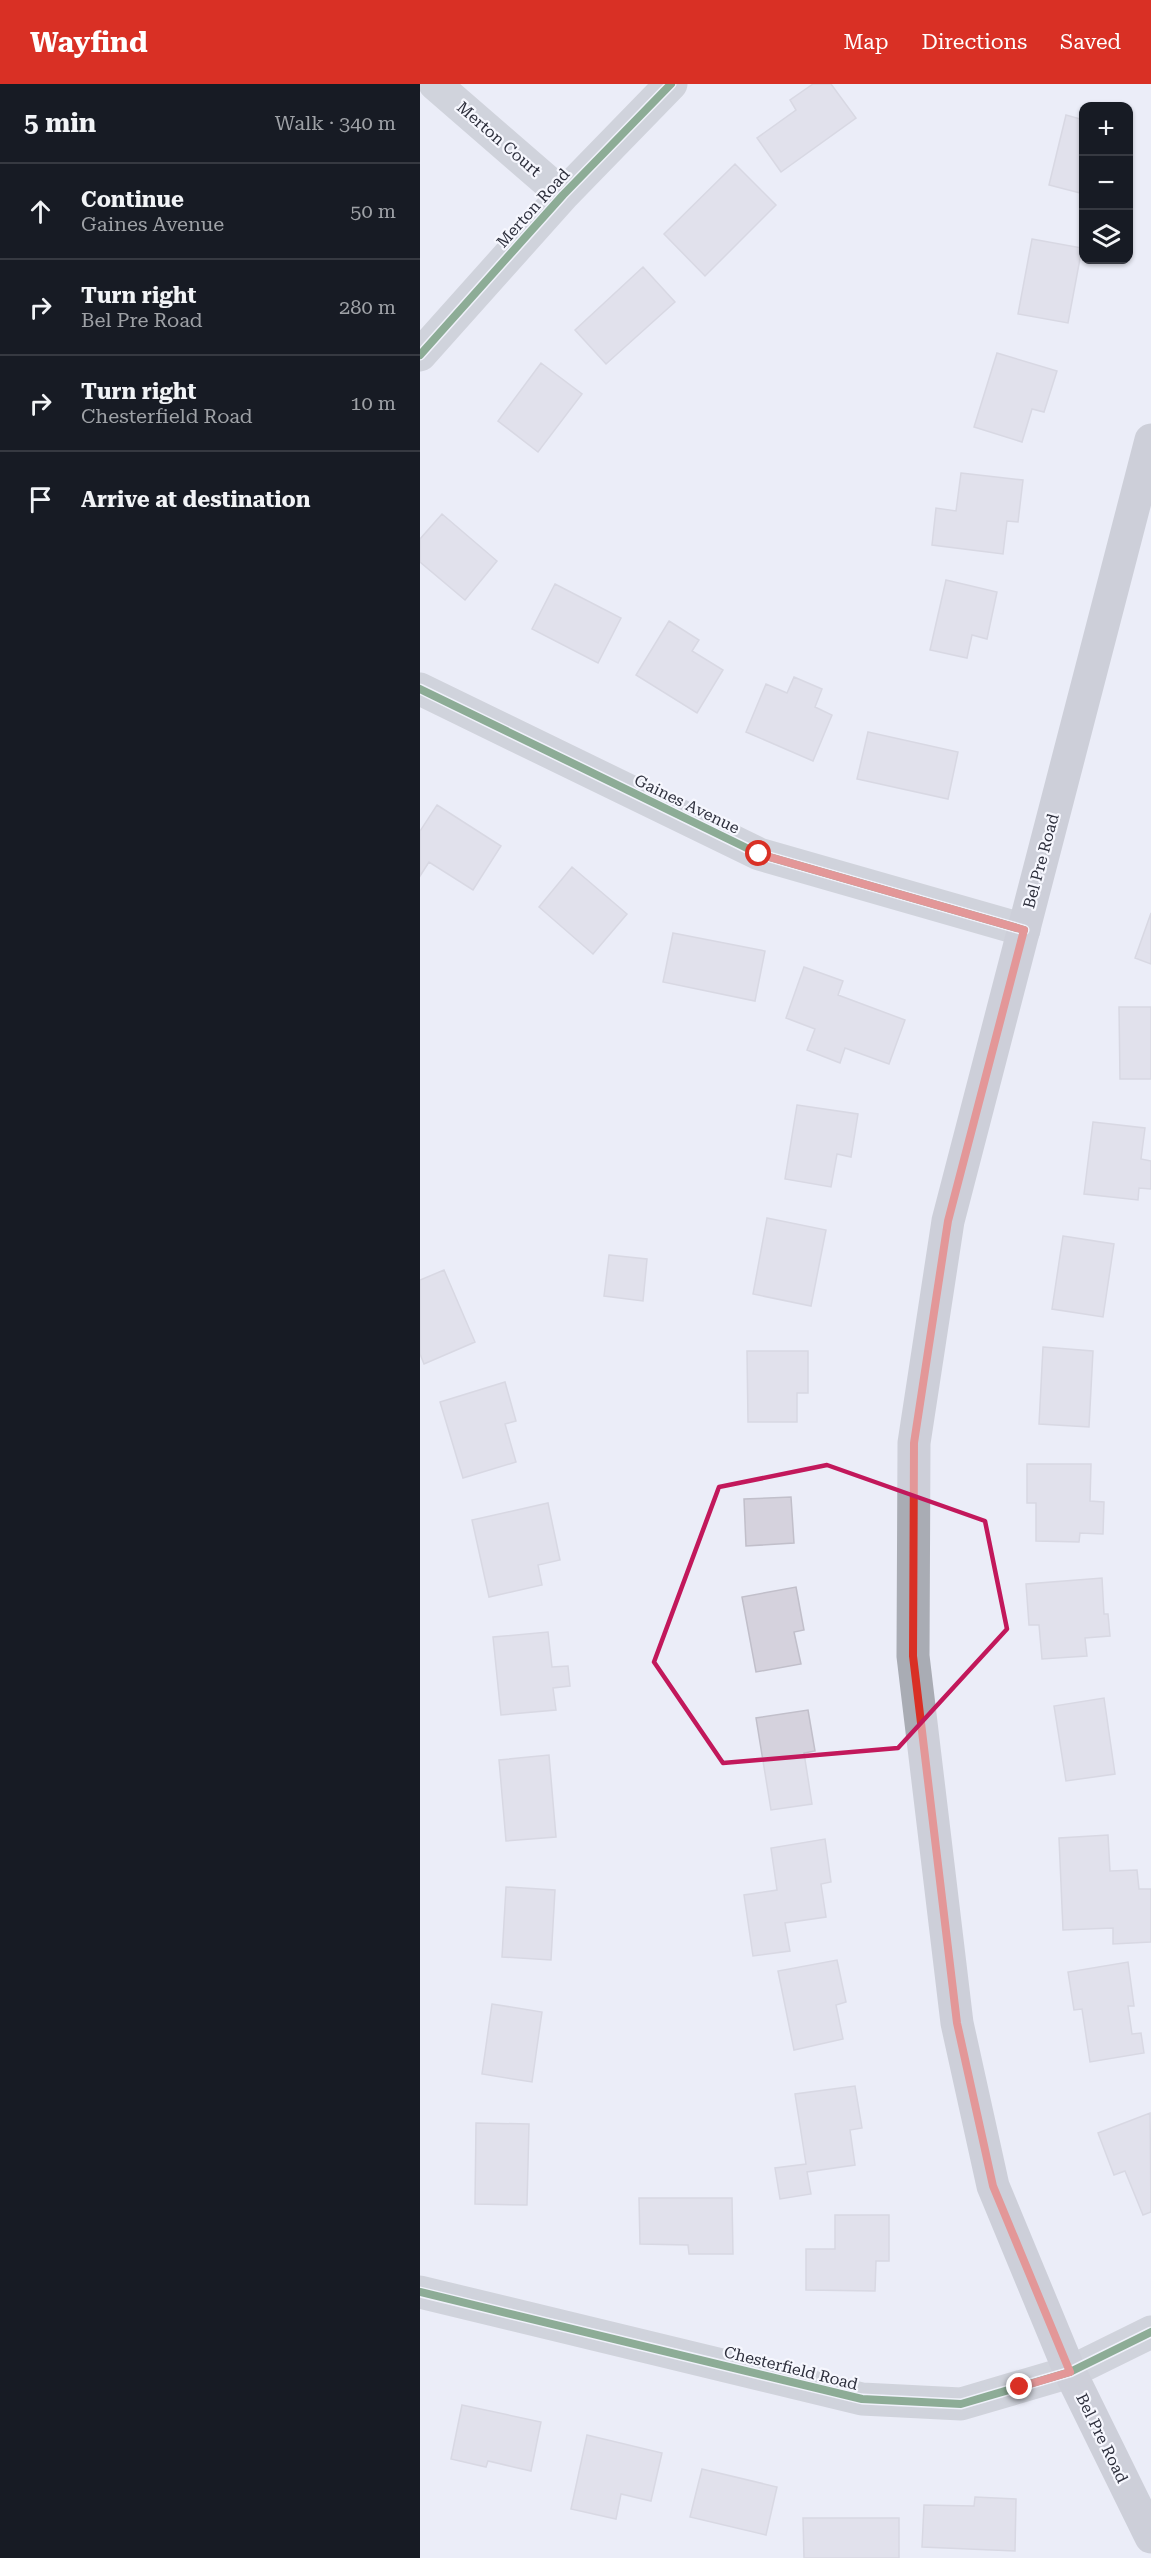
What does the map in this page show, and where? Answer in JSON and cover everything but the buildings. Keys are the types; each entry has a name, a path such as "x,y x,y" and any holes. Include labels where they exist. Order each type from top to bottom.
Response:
{"main road":[{"name":"Bel Pre Road","path":"1151,440 948,1221 914,1443 913,1656 959,2034 993,2186 1070,2372 1151,2537"}],"street":[{"name":"Merton Court","path":"435,84 563,195"},
{"name":"Merton Road","path":"420,355 563,195 670,84"},
{"name":"Gaines Avenue","path":"420,689 759,854 1024,930"},
{"name":"Chesterfield Road","path":"420,2292 862,2399 961,2404 1070,2372 1151,2332"}],"highlighted area":[{"path":"827,1465 985,1521 1007,1629 898,1748 723,1763 654,1662 719,1487"}],"cycle path":[{"path":"420,355 563,195 671,84"},
{"path":"420,689 759,854 1024,930"},
{"path":"420,2292 862,2399 961,2404 1070,2372 1151,2332"}],"route":[{"path":"759,854 1024,930 948,1221 914,1443 913,1656 957,2023 993,2186 1070,2372 1020,2387"}]}
